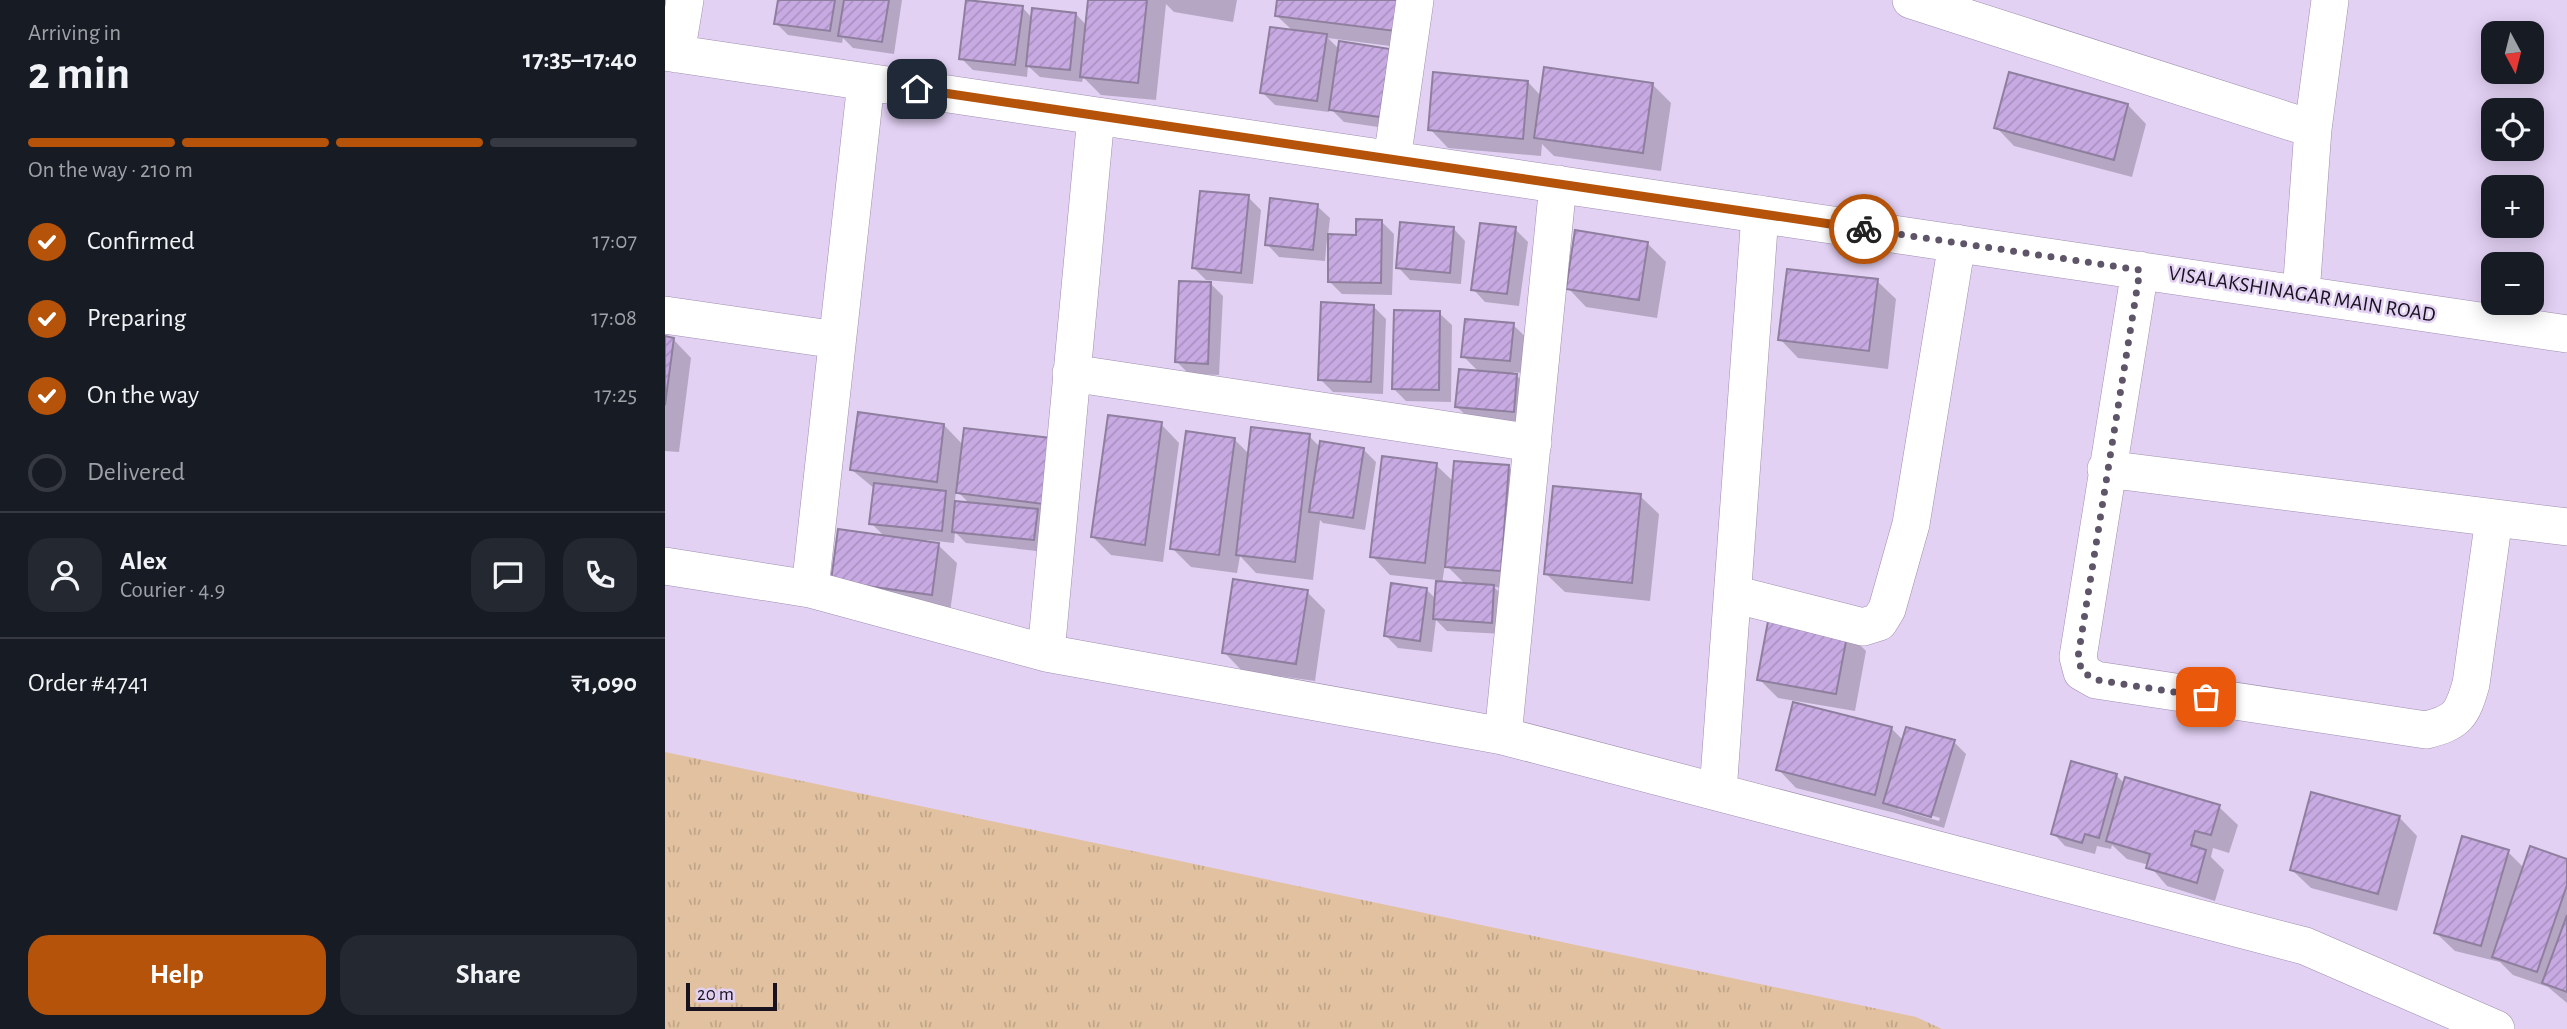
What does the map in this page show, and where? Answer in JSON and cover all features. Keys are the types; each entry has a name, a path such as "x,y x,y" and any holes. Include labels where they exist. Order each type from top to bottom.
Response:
{"street":[{"path":"670,53 685,0"},
{"path":"1392,160 1415,0"},
{"path":"1911,0 2313,129"},
{"path":"2301,294 2313,129 2330,0"},
{"name":"VISALAKSHINAGAR MAIN ROAD","path":"670,53 2567,334"},
{"path":"810,589 866,82"},
{"path":"1046,653 1096,116"},
{"path":"1503,736 1558,184"},
{"path":"1719,792 1761,214"},
{"path":"1733,594 1863,627 1879,622 1888,609 1912,524 1957,243"},
{"path":"2140,270 2078,657 2082,672 2097,680 2426,730 2451,724 2465,706 2494,518"},
{"path":"665,315 837,340"},
{"path":"1071,373 1532,443"},
{"path":"2106,469 2567,527"},
{"path":"665,566 810,589 1046,653 1503,736 2305,946 2496,1029"}],"green space":[{"path":"665,752 1916,1017 1942,1029 665,1029"}],"building":[{"path":"778,0 835,0 830,31 774,24"},
{"path":"844,0 889,0 882,42 838,36"},
{"path":"966,0 1023,6 1015,65 959,59"},
{"path":"1088,0 1147,0 1138,83 1080,77"},
{"path":"1277,0 1399,0 1395,31 1275,16"},
{"path":"1032,8 1076,13 1070,70 1026,66"},
{"path":"1270,27 1327,34 1317,101 1260,93"},
{"path":"1339,41 1390,49 1380,117 1329,110"},
{"path":"1544,67 1653,83 1643,153 1534,138"},
{"path":"1433,72 1528,81 1523,139 1428,130"},
{"path":"2009,72 2128,104 2114,160 1994,128"},
{"path":"1200,191 1249,195 1241,273 1192,268"},
{"path":"1270,198 1318,204 1313,250 1265,245"},
{"path":"1356,219 1382,220 1381,283 1328,282 1328,234 1356,235"},
{"path":"1400,222 1454,227 1450,273 1396,268"},
{"path":"1480,223 1516,227 1507,294 1471,290"},
{"path":"1575,230 1648,242 1639,300 1566,289"},
{"path":"1787,269 1878,279 1869,351 1778,340"},
{"path":"1179,281 1211,282 1208,364 1175,362"},
{"path":"1321,302 1374,305 1371,382 1318,380"},
{"path":"1394,310 1440,311 1439,390 1392,389"},
{"path":"1465,319 1514,323 1510,361 1461,357"},
{"path":"665,336 674,338 665,405"},
{"path":"1459,369 1517,374 1514,412 1455,407"},
{"path":"858,412 944,424 937,482 850,470"},
{"path":"1108,415 1162,422 1145,545 1091,537"},
{"path":"1251,427 1310,434 1295,562 1236,555"},
{"path":"964,428 1051,438 1043,504 956,493"},
{"path":"1186,431 1235,438 1219,555 1170,549"},
{"path":"1320,441 1364,448 1353,518 1309,512"},
{"path":"1382,456 1437,463 1425,563 1370,557"},
{"path":"1454,461 1509,465 1501,571 1445,567"},
{"path":"874,483 946,491 942,531 869,524"},
{"path":"1553,486 1641,494 1632,583 1544,574"},
{"path":"955,501 1038,509 1034,540 952,532"},
{"path":"838,529 939,543 932,595 831,581"},
{"path":"1233,579 1308,590 1296,664 1222,653"},
{"path":"1436,581 1494,585 1492,623 1433,619"},
{"path":"1391,583 1427,588 1420,641 1384,636"},
{"path":"1769,616 1848,631 1836,694 1757,680"},
{"path":"1793,702 1892,727 1875,795 1776,770"},
{"path":"1906,727 1955,740 1931,817 1883,803"},
{"path":"2071,761 2117,774 2099,838 2085,834 2082,843 2051,834"},
{"path":"2125,777 2220,805 2211,835 2195,831 2191,845 2206,850 2197,883 2146,868 2150,854 2106,841"},
{"path":"2311,792 2400,816 2378,894 2290,870"},
{"path":"2462,836 2509,850 2481,946 2434,933"},
{"path":"2530,846 2567,859 2567,885 2537,972 2492,957"},
{"path":"2567,915 2567,992 2542,983"}],"way so far":[{"path":"1864,229 2140,270 2078,657 2082,672 2097,680 2206,697"}],"route":[{"path":"917,89 1864,229"}]}
